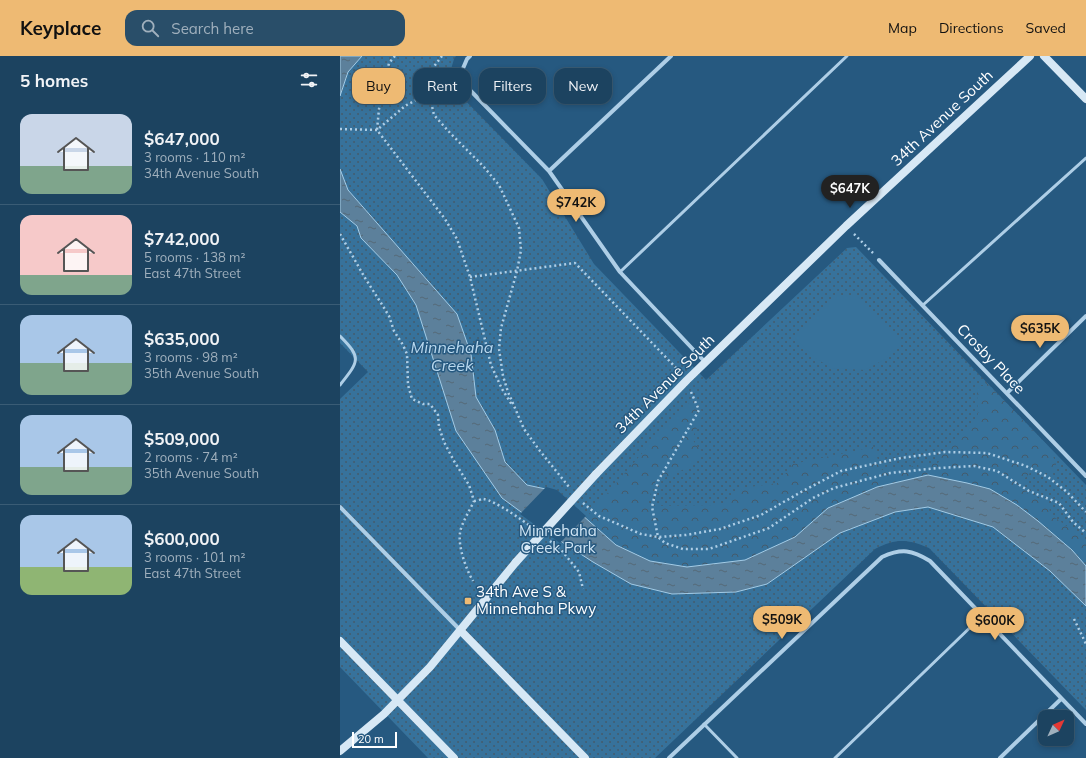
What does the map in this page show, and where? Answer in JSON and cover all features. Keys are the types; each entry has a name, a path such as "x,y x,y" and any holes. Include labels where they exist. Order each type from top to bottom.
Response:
{"street":[{"path":"470,56 467,59 461,73 467,87 549,171 620,272 706,362"},
{"path":"549,171 670,56"},
{"name":"34th Avenue South","path":"340,751 385,714 430,667 516,562 596,474 687,380 846,226 1030,56"},
{"path":"1044,56 1086,99"},
{"name":"Crosby Place","path":"879,260 1085,474"},
{"path":"1007,393 1086,316"},
{"path":"340,506 585,758"},
{"path":"669,758 882,557 895,551 907,551 919,554 930,561 1086,724"},
{"path":"340,641 454,758"},
{"path":"1000,758 1061,699"}],"lane":[{"path":"620,272 847,56"},
{"path":"923,305 1086,158"},
{"path":"340,336 353,349 356,360 351,371 340,385"},
{"path":"834,758 982,616"},
{"path":"704,724 737,758"}],"path":[{"path":"395,56 389,63 379,109 377,130 445,219 457,239 470,277 491,365 502,389 516,410 503,376 499,349 502,328 521,250 519,228 499,185 434,115 432,104"},
{"path":"433,68 442,56"},
{"path":"340,128 377,130 405,106 413,102"},
{"path":"846,226 879,260"},
{"path":"340,234 365,278 382,303 389,316 394,331 407,354 408,385 412,399 423,404 430,404 438,415 439,427 444,442 469,485 474,502 460,533 466,570 473,581"},
{"path":"470,277 576,263 687,380 699,410 658,481 652,507 658,537 665,543 683,549 709,549 769,528 813,498 840,486 890,473 974,466 997,471 1029,491 1059,503 1073,522 1086,533"},
{"path":"658,537 720,530 761,515 841,471 901,458 945,452 987,453 1026,466 1048,477 1067,492 1086,512"},
{"path":"1074,619 1086,644"}],"green space":[{"name":"Minnehaha Creek Park","path":"340,56 456,56 451,68 413,68 413,104 469,104 542,179 594,264 706,380 847,248 856,247 1086,485 1086,710 929,548 908,541 896,541 882,545 875,549 655,758 428,758 340,667 340,399 368,372 340,343"},
{"path":"837,297 858,297 902,342 887,358 865,370 831,368 814,357 795,338"},
{"path":"987,383 1046,444 1056,462 1056,471 1030,473 1023,480 1027,493 1049,503 1050,514 1086,542 1086,566 1072,550 1038,521 1017,505 990,489 928,475 877,487 828,508 795,537 745,560 687,567 650,561 616,545 586,518 650,444 691,401 703,414 692,439 702,452 689,467 653,483 648,506 720,505 743,488 778,483 793,464 873,447 882,470 938,463 948,445 967,430 978,415 977,388"}],"water":[{"path":"340,56 362,56 348,72 340,96"},
{"name":"Minnehaha Creek","path":"340,169 348,190 457,314 471,354 476,397 495,430 505,462 527,485 555,491 616,545 650,561 687,567 745,560 795,537 828,508 877,487 928,475 990,489 1017,505 1038,521 1072,550 1086,566 1086,606 1050,571 993,527 928,507 895,512 840,533 767,584 736,592 672,594 631,584 593,562 562,542 502,498 456,431 416,305 397,275 361,238 357,226 340,212"}],"pier":[{"path":"546,487 557,490 586,516 560,543 520,514"}],"place":[{"name":"34th Ave S & Minnehaha Pkwy","path":"468,601"}]}
